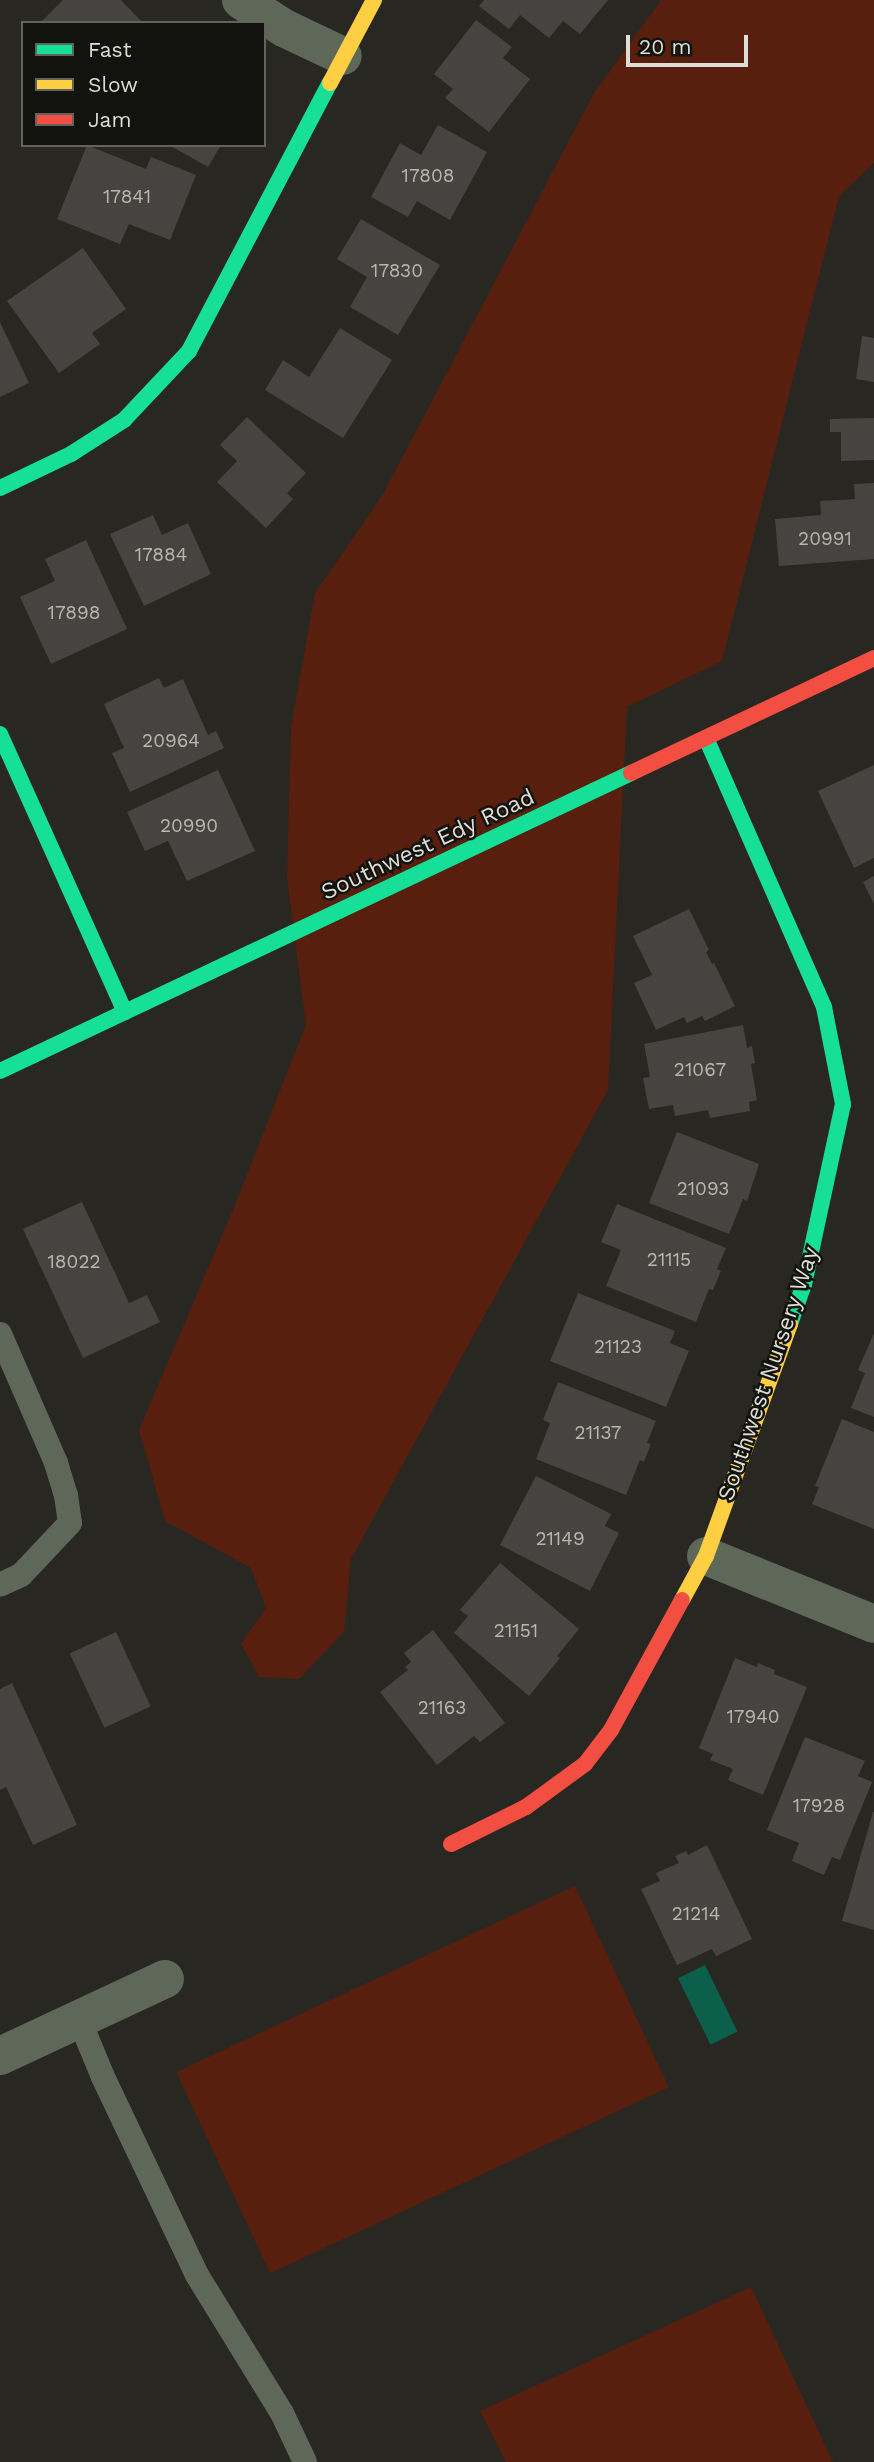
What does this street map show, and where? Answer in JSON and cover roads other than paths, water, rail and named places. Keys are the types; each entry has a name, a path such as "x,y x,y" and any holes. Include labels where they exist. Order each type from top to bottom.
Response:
{"street":[{"path":"241,0 284,28 343,57"},
{"path":"0,488 71,454 124,420 189,351 374,0"},
{"name":"Southwest Edy Road","path":"0,1071 874,658"},
{"path":"0,734 125,1012"},
{"name":"Southwest Nursery Way","path":"451,1844 526,1807 584,1764 611,1730 706,1556 804,1284 844,1104 824,1007 706,738"},
{"path":"706,1556 874,1624"},
{"path":"0,2056 165,1979"}],"lane":[{"path":"0,1334 56,1463 66,1495 70,1524 21,1575 0,1585"},
{"path":"79,2019 103,2077 197,2275 282,2413 305,2462"}]}
